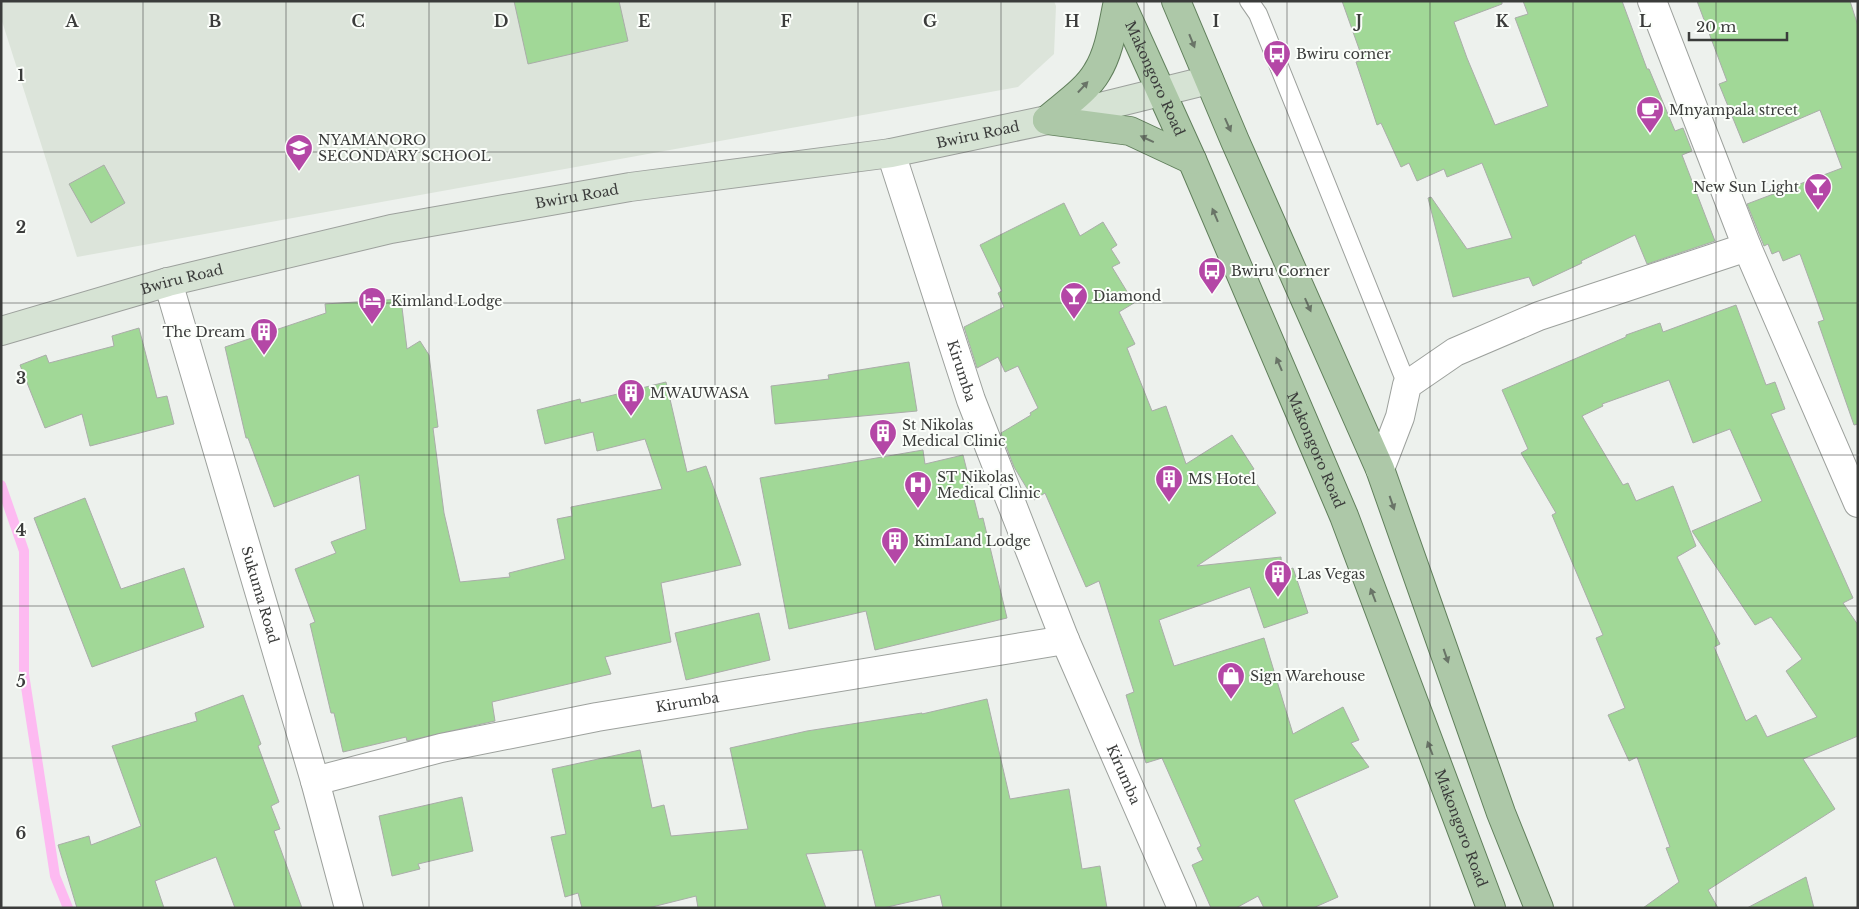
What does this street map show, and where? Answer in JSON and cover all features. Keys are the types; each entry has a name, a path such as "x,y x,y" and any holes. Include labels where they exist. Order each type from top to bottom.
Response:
{"main road":[{"name":"Makongoro Road","path":"1119,1 1192,160 1344,516 1491,908"},
{"path":"1047,120 1080,91 1097,72 1109,43 1119,1"},
{"path":"1176,1 1208,80 1380,469 1501,813 1539,908"},
{"name":"Bwiru Road","path":"1,331 168,282 391,229 630,187 891,153 1047,120 1208,80"},
{"path":"1047,120 1130,131 1192,160"}],"street":[{"path":"1652,1 1748,247 1858,503"},
{"name":"Kirumba","path":"891,153 971,400 1065,640 1182,908"},
{"path":"1380,469 1400,418 1407,385 1455,352 1539,316 1748,247"},
{"name":"Sukuma Road","path":"168,282 315,781 349,908"},
{"name":"Kirumba","path":"315,781 441,748 597,717 1065,640"}],"lane":[{"path":"1249,1 1258,14 1407,385"}],"shaded area":[{"name":"NYAMANORO SECONDARY SCHOOL","path":"1,1 1054,1 1056,6 1054,54 1018,87 77,257 1,18"}],"building":[{"path":"514,1 619,1 628,41 528,64"},
{"path":"1342,1 1502,1 1502,4 1454,22 1495,125 1548,106 1515,18 1528,14 1523,1 1622,1 1647,69 1649,69 1675,131 1683,128 1692,151 1682,155 1715,241 1647,264 1635,235 1533,286 1529,277 1453,297 1428,198 1431,197 1467,249 1512,238 1482,163 1447,177 1444,169 1417,181 1409,163 1401,167 1381,123 1377,125 1356,62 1363,60"},
{"path":"1697,1 1850,1 1858,26 1858,424 1854,425 1818,322 1824,320 1800,254 1783,261 1779,251 1772,254 1768,244 1764,246 1747,204 1842,168 1820,110 1743,143 1719,84 1727,81"},
{"path":"104,165 125,203 91,223 69,184"},
{"path":"1064,203 1080,236 1103,222 1117,245 1111,249 1120,263 1112,267 1134,303 1119,312 1135,344 1127,348 1152,411 1166,406 1186,464 1232,435 1254,469 1249,472 1276,513 1197,566 1281,557 1282,572 1293,568 1308,613 1264,628 1250,587 1159,620 1174,666 1264,638 1293,734 1343,707 1359,740 1351,743 1369,767 1294,800 1338,897 1313,908 1264,908 1258,896 1236,908 1211,908 1192,865 1203,860 1197,848 1201,846 1162,758 1146,763 1126,695 1134,692 1099,581 1086,587 1045,493 1034,500 1014,467 1001,433 1031,415 1030,413 1038,408 1018,366 1005,372 998,357 977,368 964,327 1004,307 998,293 1002,291 980,245"},
{"path":"401,299 407,349 420,341 429,355 438,427 433,428 444,513 460,582 510,577 509,573 565,559 557,519 572,516 571,507 662,489 645,439 597,451 593,432 545,444 537,410 580,399 581,403 666,382 687,472 706,466 741,565 661,583 671,642 605,657 611,674 492,702 495,721 407,741 406,737 343,752 334,713 331,713 310,624 315,622 295,569 336,553 331,542 366,529 359,475 274,507 248,438 246,438 225,347 326,313 325,304"},
{"path":"1736,305 1766,385 1775,382 1785,409 1771,414 1853,598 1843,603 1858,625 1858,736 1803,759 1835,809 1708,890 1718,908 1643,908 1679,882 1666,848 1670,847 1637,757 1629,761 1608,715 1625,708 1596,638 1603,635 1552,515 1556,513 1521,453 1528,449 1502,390 1626,337 1626,335 1660,323 1663,332","holes":["1669,380 1693,443 1730,429 1762,501 1692,531 1755,625 1771,617 1802,659 1786,671 1817,717 1767,737 1756,715 1746,721 1714,647 1720,644 1677,557 1696,546 1673,486 1636,501 1628,483 1623,485 1582,416 1603,406 1602,404"]},
{"path":"139,328 157,398 167,396 174,424 90,446 82,414 45,428 20,365 46,355 49,363 114,346 112,336"},
{"path":"909,362 917,411 775,424 771,386 829,379 828,375"},
{"path":"923,450 925,464 963,455 979,519 983,518 1007,618 875,650 866,611 789,629 760,478"},
{"path":"85,498 121,589 184,568 204,627 92,667 34,518"},
{"path":"759,613 770,660 686,680 675,633"},
{"path":"243,695 261,744 258,746 279,802 271,806 280,829 274,831 302,908 235,908 216,857 155,881 164,908 77,908 58,845 89,836 91,845 141,826 112,746 197,721 195,713"},
{"path":"987,699 1010,799 1069,789 1082,869 1100,866 1107,908 943,908 940,895 876,908 862,850 806,854 826,908 698,908 696,896 648,908 582,908 578,893 565,897 551,837 566,834 552,769 640,750 652,808 664,805 671,836 748,829 730,748 807,731 922,714"},
{"path":"462,797 473,851 418,864 420,869 392,876 379,816"},
{"path":"1806,877 1814,908 1747,908"}],"waterway":[{"path":"1,485 24,551 24,674 55,876 68,908"}],"place":[{"name":"Bwiru corner","path":"1277,78"},
{"name":"Mnyampala street","path":"1650,134"},
{"name":"NYAMANORO SECONDARY SCHOOL","path":"299,172"},
{"name":"New Sun Light","path":"1818,211"},
{"name":"Bwiru Corner","path":"1212,295"},
{"name":"Diamond","path":"1074,320"},
{"name":"Kimland Lodge","path":"372,325"},
{"name":"The Dream","path":"264,356"},
{"name":"MWAUWASA","path":"631,417"},
{"name":"St Nikolas Medical Clinic","path":"883,457"},
{"name":"MS Hotel","path":"1169,503"},
{"name":"ST Nikolas Medical Clinic","path":"918,509"},
{"name":"KimLand Lodge","path":"895,565"},
{"name":"Las Vegas","path":"1278,598"},
{"name":"Sign Warehouse","path":"1231,700"}]}
